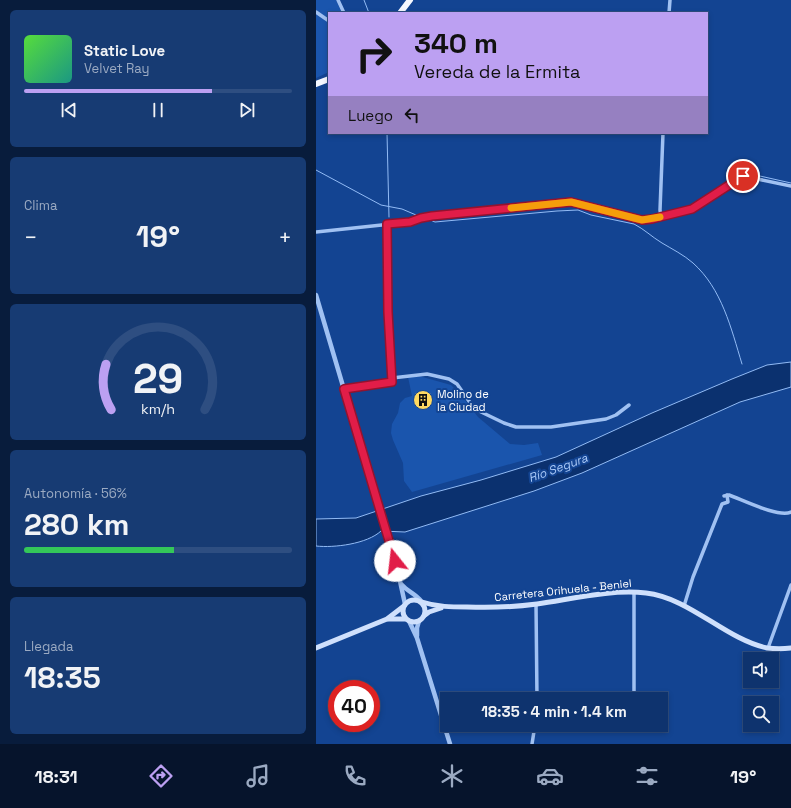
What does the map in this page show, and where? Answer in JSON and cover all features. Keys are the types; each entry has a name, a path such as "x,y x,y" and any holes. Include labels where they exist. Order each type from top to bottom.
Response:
{"highway":[{"path":"401,12 410,0"},
{"path":"316,84 328,79"}],"main road":[{"name":"Carretera Orihuela - Beniel","path":"422,602 445,607 506,607 634,592 661,596 684,606 747,641 768,648 791,648"},
{"path":"316,648 387,619 408,601 413,599 422,602 426,609 425,616 419,621 413,622 407,620 387,619"},
{"path":"404,605 403,612 407,620"},
{"name":"Carretera Orihuela - Beniel","path":"425,616 428,612 445,607"}],"street":[{"path":"338,0 344,12"},
{"path":"669,12 670,0"},
{"path":"316,12 328,20"},
{"path":"661,217 663,134"},
{"path":"316,232 410,222 421,218 571,202 642,220 692,209 743,176 791,186"},
{"path":"344,389 392,382 388,312 387,224"},
{"path":"316,295 401,583 404,605"},
{"path":"392,378 427,374 449,379 457,384 477,410 516,427 551,426 606,419 616,415 629,405"},
{"path":"684,606 693,577 722,504 728,502 725,496 730,495 778,513 791,512"},
{"path":"401,583 422,602"},
{"path":"768,648 791,585"},
{"path":"634,592 634,692"},
{"path":"536,604 537,692"},
{"path":"407,620 417,638 450,744"},
{"path":"417,638 419,621"},
{"path":"532,744 534,732"}],"shaded area":[{"path":"316,0 336,0 342,12 328,12 328,72 316,78"},
{"path":"419,376 451,385 478,417 510,444 524,445 538,443 542,455 412,492 404,481 403,463 391,433 392,424 398,413 400,403 405,398 412,396 408,377"}],"water":[{"name":"Río Segura","path":"791,362 791,387 740,402 582,473 534,491 405,532 381,531 359,542 341,546 316,546 316,519 356,518 421,496 481,480 556,457 652,413 732,379 767,365"}],"waterway":[{"path":"364,0 369,12"},
{"path":"387,134 389,217"},
{"path":"316,170 381,205 402,209 416,215"},
{"path":"663,214 691,206 740,174 751,174 791,183"},
{"path":"410,218 421,214 569,199 647,218 659,215"},
{"path":"428,219 435,222 578,210 591,215 634,224 658,241 686,257 703,273 724,310 742,364"}],"slow traffic":[{"path":"511,208 571,202 642,220 660,217"}],"place":[{"name":"Molino de la Ciudad","path":"423,400"}],"route":[{"path":"395,561 344,389 392,382 388,312 387,224 410,222 432,216 571,202 647,220 692,209 743,176"}]}
